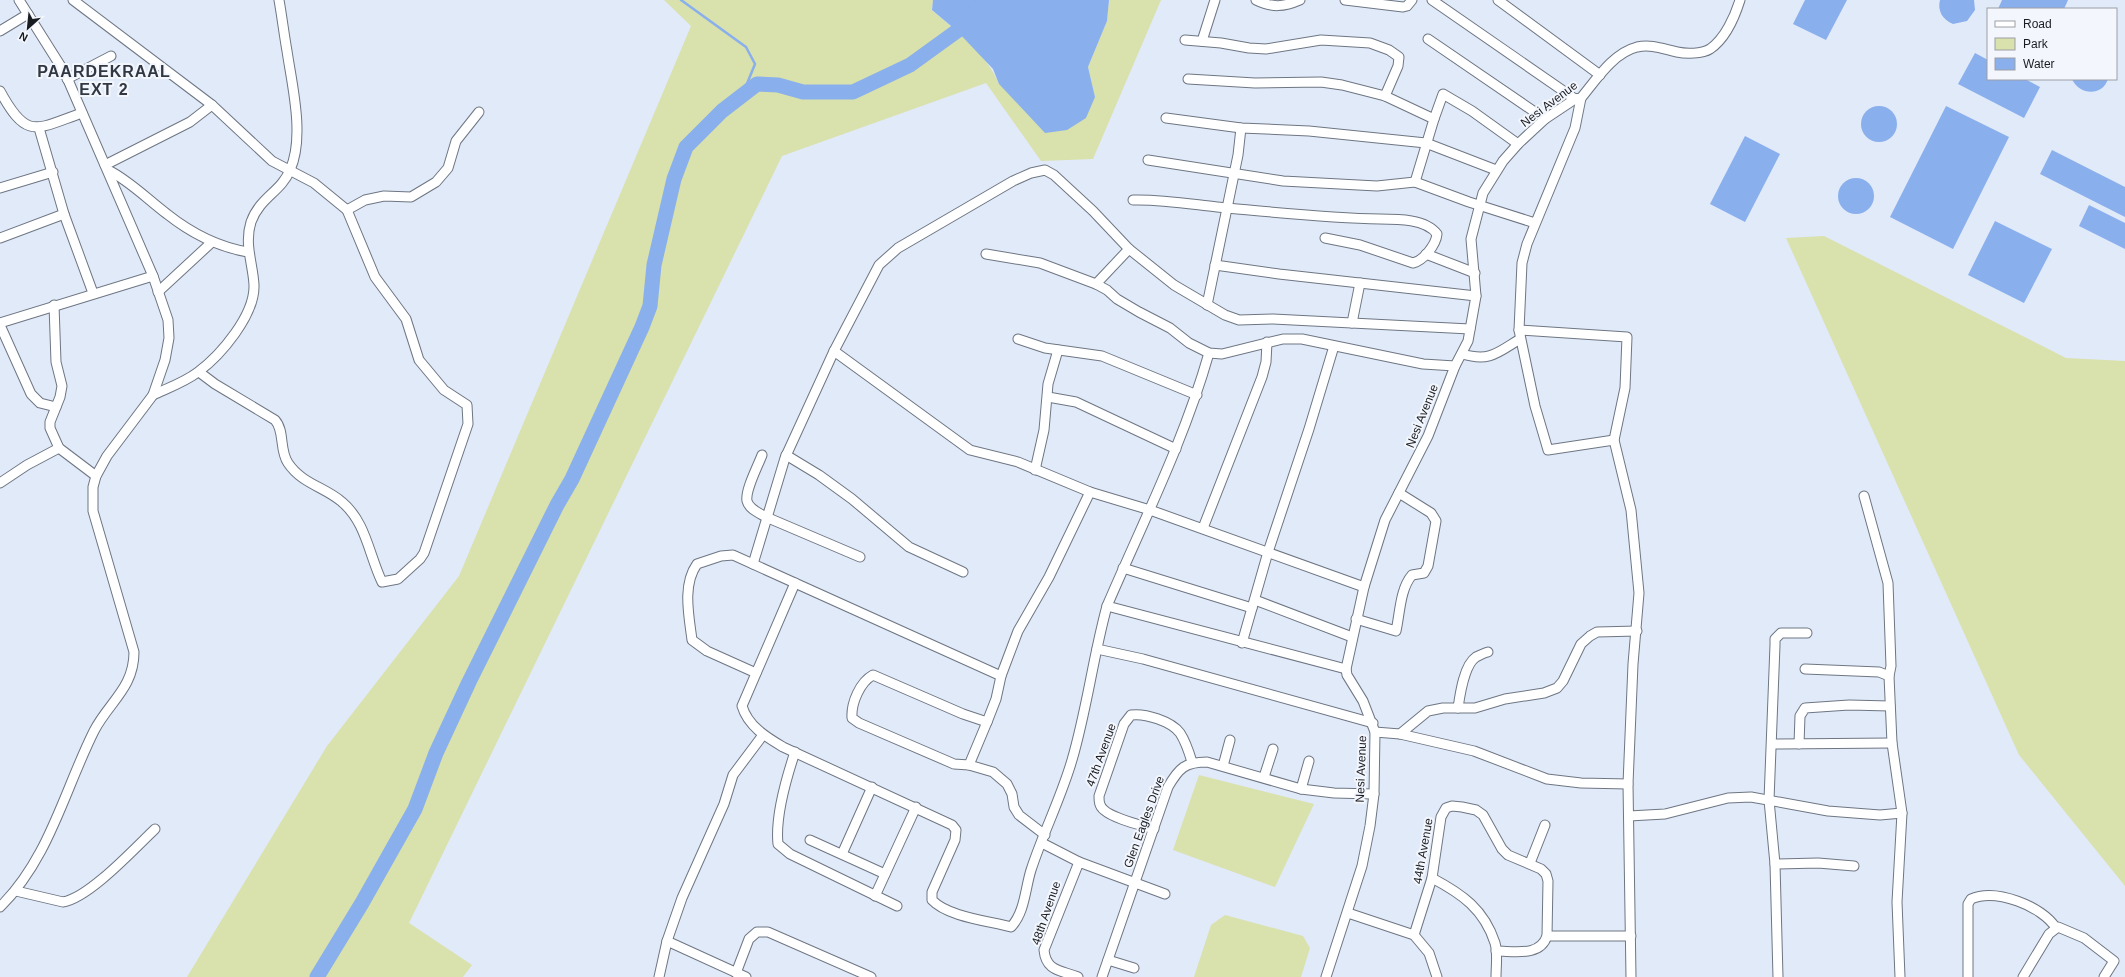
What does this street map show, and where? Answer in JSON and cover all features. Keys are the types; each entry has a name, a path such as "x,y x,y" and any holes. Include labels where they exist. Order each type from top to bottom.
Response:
{"street":[{"path":"73,0 212,105 255,147 272,161 327,192 347,210 375,277 406,320 419,360 444,390 467,405 468,424 440,509 420,559 398,579 382,582 359,522 343,503 311,485 295,472 287,462 278,424 274,420 215,384 199,372"},
{"path":"153,395 181,383 199,372 227,344 242,324 253,296 254,285 248,252 250,231 254,216 263,200 279,187 290,171 296,152 295,92 279,0"},
{"path":"1202,41 1215,0"},
{"path":"1256,0 1281,7 1300,0"},
{"path":"1345,0 1403,7 1407,6 1412,0"},
{"path":"1432,0 1578,99 1575,128 1535,223 1522,263 1519,335 1548,450 1614,440"},
{"name":"Nesi Avenue","path":"1326,977 1348,913 1366,849 1374,794 1374,728 1363,701 1347,675 1346,669 1352,637 1364,587 1385,520 1428,436 1454,366 1462,354 1470,329 1476,296 1471,239 1479,204 1496,170 1518,144 1545,119 1578,99 1615,60 1636,48 1652,46 1687,53 1709,50 1720,39 1730,23 1740,0"},
{"path":"0,907 16,891 40,853 95,731 120,695 133,671 134,652 93,511 93,487 96,476 107,456 153,395 165,360 169,338 168,320 153,276 68,79 21,1"},
{"path":"1503,2 1600,75"},
{"path":"0,31 28,14"},
{"path":"1428,39 1545,119"},
{"path":"1185,40 1250,48 1266,48 1321,40 1370,43 1389,50 1398,57 1398,66 1385,96"},
{"path":"68,79 110,56"},
{"path":"1188,79 1255,83 1321,82 1385,96 1434,119"},
{"path":"0,91 19,120 30,127 39,128 82,113"},
{"path":"1415,182 1426,143 1443,94 1472,111 1518,144"},
{"path":"106,167 184,126 212,105"},
{"path":"347,210 365,200 384,196 411,197 436,182 448,168 458,137 479,112"},
{"path":"1166,118 1241,128 1309,131 1426,143 1496,170"},
{"path":"39,128 64,214 93,293"},
{"path":"1207,305 1234,172 1241,128"},
{"path":"1148,160 1234,172 1283,181 1377,186 1415,182 1535,223"},
{"path":"106,167 120,176 168,215 212,242 248,252"},
{"path":"753,564 786,455 834,351 874,273 886,257 898,248 1013,181 1031,173 1045,170 1054,175 1093,211 1128,249 1174,285 1225,315 1239,320 1273,319 1470,329"},
{"path":"0,188 53,172"},
{"path":"1132,200 1320,217 1400,219 1427,226 1437,234 1426,254 1420,261 1413,263 1360,245 1325,238"},
{"path":"0,238 64,214"},
{"path":"158,292 212,242"},
{"path":"1096,284 1128,249"},
{"path":"986,254 1040,263 1096,284 1139,312 1170,328 1190,343 1210,353 1222,354 1283,339 1302,339 1423,364 1454,366"},
{"path":"1426,254 1475,273"},
{"path":"1215,265 1476,296"},
{"path":"56,407 40,403 31,394 0,324 54,305 153,276"},
{"path":"1352,323 1360,283"},
{"path":"54,305 56,362 62,386 50,422 50,428 59,448 96,476"},
{"path":"1462,354 1478,358 1494,355 1519,335 1627,337 1625,388 1614,440 1631,510 1639,593 1637,631 1633,664 1628,784 1631,977"},
{"path":"1018,339 1045,348 1102,356 1197,395"},
{"path":"1203,528 1262,377 1266,362 1267,342"},
{"path":"1242,643 1268,552 1318,401 1334,346"},
{"path":"1035,470 1044,430 1048,384 1058,350"},
{"path":"834,351 970,450 1018,462 1090,492 1203,528 1364,587"},
{"path":"795,583 742,706 745,716 763,735 795,752 952,825 956,830 955,840 932,892 932,900 937,906 956,914 1011,927 1018,919 1031,870 1076,746 1107,606 1176,449 1197,395 1210,353"},
{"path":"1048,397 1076,402 1176,449"},
{"path":"0,483 27,465 59,448"},
{"path":"762,455 748,491 747,501 753,510 766,518 860,557"},
{"path":"786,455 819,475 852,499 909,547 963,572"},
{"path":"969,765 996,698 1001,676 1018,631 1049,577 1090,492"},
{"path":"1356,619 1396,631 1402,602 1409,580 1412,575 1424,573 1428,566 1436,521 1431,513 1399,493"},
{"path":"1864,496 1888,583 1891,662 1889,676 1892,743 1902,814 1897,902 1900,977"},
{"path":"756,673 697,645 692,640 688,612 689,580 697,564 721,556 733,555 1001,676"},
{"path":"1123,568 1254,604 1352,637"},
{"path":"1107,606 1242,643 1346,669"},
{"path":"1400,734 1428,711 1442,708 1475,708 1506,699 1544,693 1557,688 1563,681 1581,644 1590,636 1597,632 1637,631"},
{"path":"1778,977 1776,864 1769,800 1776,639 1781,633 1807,632"},
{"path":"1097,648 1150,662 1374,728 1474,751 1547,779 1628,784"},
{"path":"1458,708 1462,682 1469,667 1475,658 1488,652"},
{"path":"1804,669 1879,672 1889,676"},
{"path":"987,722 963,714 873,675 866,679 852,708 852,718 859,723 954,764 969,765 993,772 1007,784 1012,794 1014,807 1019,815 1043,839 1078,862 1135,883"},
{"path":"1799,744 1800,716 1805,708 1849,705 1890,706"},
{"name":"47th Avenue","path":"1154,829 1115,816 1104,811 1100,805 1099,796 1124,724 1131,715 1136,714 1174,727 1184,740 1192,762"},
{"path":"659,977 667,941 682,898 724,804 733,775 763,735"},
{"path":"1223,766 1230,740"},
{"path":"1772,744 1892,743"},
{"path":"1264,777 1273,749"},
{"path":"795,752 788,774 777,833 778,844 790,854 897,906"},
{"path":"1301,789 1309,761"},
{"path":"1192,762 1207,762 1264,777 1301,789 1334,793 1374,794"},
{"name":"Glen Eagles Drive","path":"1102,977 1168,787 1174,776 1181,768 1192,762"},
{"path":"842,854 872,787"},
{"path":"1629,816 1665,814 1728,798 1751,797 1828,811 1880,815 1902,814"},
{"name":"44th Avenue","path":"1414,935 1432,878 1441,817 1446,808 1452,806 1476,810 1483,815 1502,849 1508,855 1530,863 1541,869 1546,874 1548,881 1547,936"},
{"path":"875,896 916,807"},
{"path":"1530,863 1545,825"},
{"path":"16,891 63,902 80,896 155,829"},
{"path":"810,840 886,874"},
{"name":"48th Avenue","path":"1078,862 1044,950 1045,961 1050,966 1078,977"},
{"path":"1776,864 1818,863 1854,866"},
{"path":"1432,878 1458,892 1473,905 1483,918 1495,943 1496,977"},
{"name":"Glen Eagles Drive","path":"1135,883 1165,894"},
{"path":"1968,977 1968,904 1971,899 1986,897 2000,898 2028,904 2050,919 2056,928 2084,938 2114,961 2104,977"},
{"path":"1348,913 1414,935 1429,953 1437,977"},
{"path":"2023,977 2049,934 2056,928"},
{"path":"736,973 749,939 757,932 768,932 871,977"},
{"path":"1496,951 1539,949 1544,944 1547,936 1630,936"},
{"path":"667,941 746,977"},
{"path":"1108,960 1134,968"}],"green space":[{"path":"664,0 933,0 932,10 979,53 994,73 999,84 1095,97 1088,67 1107,21 1109,0 1161,0 1093,159 1041,161 986,83 782,156 409,923 472,965 463,977 187,977 327,746 459,576 691,26"},
{"path":"1824,236 2066,358 2125,361 2125,886 2019,755 1786,238"},
{"path":"1199,775 1314,804 1275,887 1173,850"},
{"path":"1225,915 1303,936 1310,948 1301,977 1194,977 1211,925"}],"water":[{"path":"933,0 1109,0 1107,21 1088,67 1095,97 1086,118 1067,130 1045,133 999,84 993,69 957,31 932,10"},
{"path":"1805,0 1847,0 1826,40 1793,24"},
{"path":"1940,0 1974,0 1975,10 1967,21 1953,24 1946,20 1942,15 1939,8"},
{"path":"2002,0 2068,0 2064,8 1998,8"},
{"path":"1975,53 1987,59 1987,80 2027,80 2040,87 2024,118 1958,84"},
{"path":"2073,80 2108,80 2101,89 2090,92 2085,91 2075,84"},
{"path":"1883,106 1892,111 1896,117 1896,131 1892,137 1883,142 1875,142 1866,137 1862,131 1861,120 1866,111 1872,107"},
{"path":"1946,106 2009,137 1953,249 1890,217"},
{"path":"1745,136 1780,154 1745,222 1710,204"},
{"path":"2052,150 2125,187 2125,217 2040,174"},
{"path":"1860,178 1869,183 1873,189 1873,203 1869,209 1860,214 1852,214 1843,209 1839,203 1838,192 1843,183 1849,179"},
{"path":"2089,205 2125,223 2125,249 2079,226"},
{"path":"1995,221 2052,249 2024,303 1968,275"}],"waterway":[{"path":"681,0 746,47 755,64 742,96"},
{"path":"317,977 362,903 415,809 436,753 469,682 557,505 572,479 642,327 650,306 654,265 674,179 686,147 722,111 757,84 778,85 803,92 853,92 910,65 957,31 987,0"}],"district":[{"name":"PAARDEKRAAL EXT 2","path":"104,80"}]}
